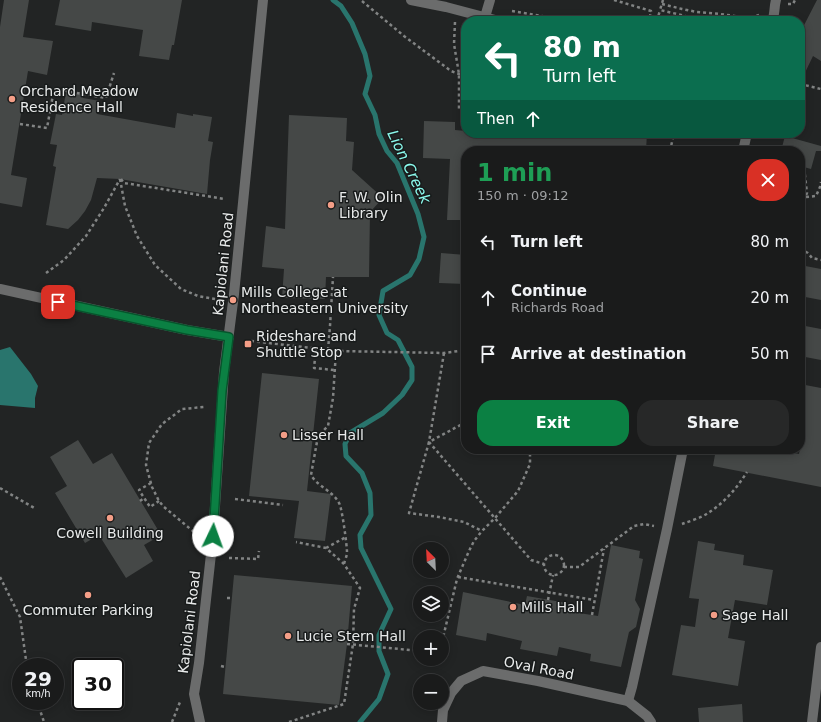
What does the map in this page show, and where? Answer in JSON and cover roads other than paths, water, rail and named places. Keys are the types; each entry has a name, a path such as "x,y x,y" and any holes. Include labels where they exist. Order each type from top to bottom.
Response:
{"street":[{"name":"Kapiolani Road","path":"200,722 194,694 199,663 213,536 224,372 234,294 263,0"},
{"path":"411,0 481,16"},
{"path":"485,16 490,0"},
{"path":"773,16 776,0"},
{"path":"0,289 187,330 229,337"},
{"path":"628,701 667,529 682,454"},
{"path":"812,722 821,647"},
{"name":"Oval Road","path":"442,722 443,710 451,693 461,681 483,671 538,681 628,701 647,716 651,722"}],"water":[{"path":"10,347 31,374 38,386 35,398 35,408 0,405 0,350"}],"waterway":[{"name":"Lion Creek","path":"333,0 341,6 352,23 365,54 370,76 365,94 375,115 379,134 387,151 397,163 418,214 424,237 419,259 410,275 383,291 379,315 387,333 398,340 412,367 412,380 402,395 383,413 350,433 345,444 346,456 362,473 370,493 371,515 360,535 361,548 391,609 379,635 379,651 388,674 379,699 360,722"}],"place":[{"name":"Orchard Meadow Residence Hall","path":"12,99"},
{"name":"F. W. Olin Library","path":"331,205"},
{"name":"Mills College at Northeastern University","path":"233,300"},
{"name":"Rideshare and Shuttle Stop","path":"248,344"},
{"name":"Lisser Hall","path":"284,435"},
{"name":"Cowell Building","path":"110,518"},
{"name":"Commuter Parking","path":"88,595"},
{"name":"Mills Hall","path":"513,607"},
{"name":"Sage Hall","path":"714,615"},
{"name":"Lucie Stern Hall","path":"288,636"}]}
